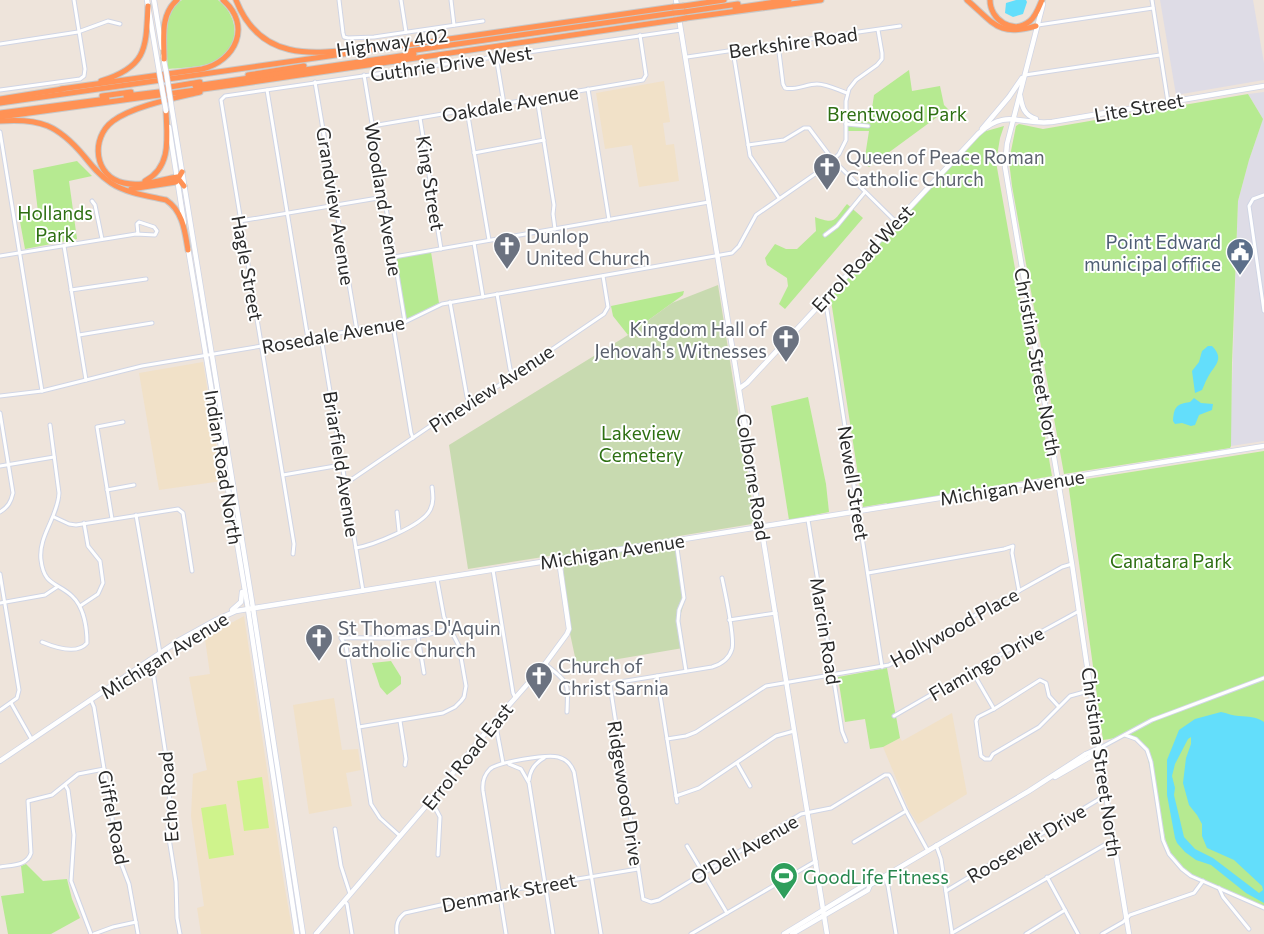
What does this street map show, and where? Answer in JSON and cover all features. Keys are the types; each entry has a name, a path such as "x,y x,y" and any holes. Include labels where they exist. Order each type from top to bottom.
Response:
{"highway":[{"path":"164,58 165,19 168,10 177,0"},
{"path":"0,98 202,69 220,63 232,50 238,33 234,14 223,0"},
{"path":"236,0 242,16 252,28 265,40 290,50 320,52 467,37"},
{"name":"Highway 402","path":"0,111 180,89 680,14 724,0"},
{"path":"0,117 232,85 766,0"},
{"name":"Highway 402","path":"0,104 467,37 789,0"},
{"path":"680,14 821,0"},
{"path":"967,0 993,23 1004,29 1022,30 1036,26"},
{"path":"990,0 996,18 1004,24 1014,26 1030,21 1043,0"},
{"path":"61,89 110,78 121,74 134,64 146,43 148,3"},
{"path":"178,179 137,184 126,184 115,180 107,174 101,165 98,154 98,143 103,132 110,124 122,116 150,106 232,85"},
{"path":"137,184 153,176 164,160 169,110"},
{"path":"0,121 31,121 51,126 70,140 99,174 115,186 166,200 177,210 183,225 188,250"},
{"path":"125,190 145,188 178,179 182,172"},
{"path":"178,179 184,186"}],"main road":[{"name":"Indian Road North","path":"154,0 166,71 169,110 188,250 209,355 303,934"},
{"name":"Colborne Road","path":"678,0 827,934"},
{"name":"Christina Street North","path":"1043,0 1006,151 1007,178 1072,564 1106,795 1129,933"},
{"name":"Indian Road North","path":"148,3 159,71 182,172 242,578 250,608 298,934"},
{"path":"978,134 1009,97 1024,75"},
{"name":"Lite Street","path":"1013,118 1052,122 1264,86"},
{"path":"1020,93 1022,106 1028,116 1052,122"},
{"name":"Errol Road West","path":"740,388 747,383 978,134 995,122 1013,118"},
{"name":"Michigan Avenue","path":"0,761 149,660 234,611 1264,446"},
{"path":"751,529 758,524 760,517"},
{"name":"Errol Road East","path":"316,934 431,800 515,697 545,664 569,629 559,560"},
{"path":"216,620 239,605 242,598 242,578"},
{"path":"792,934 866,884 870,885 1028,791 1086,754 1091,754 1100,748"},
{"path":"784,934 824,913"}],"street":[{"path":"0,90 80,79 84,76 85,69 74,0"},
{"path":"339,0 345,38 363,38 483,21"},
{"path":"401,0 406,32"},
{"path":"451,0 454,26"},
{"path":"1152,0 1168,102"},
{"path":"1036,26 1153,8"},
{"path":"0,44 78,32 108,21 120,24"},
{"name":"Berkshire Road","path":"687,58 900,26"},
{"name":"Guthrie Drive West","path":"221,100 225,96 315,82 682,30"},
{"path":"778,44 783,84 786,88 818,84 848,93 856,80 881,61 882,53 878,30"},
{"name":"Oakdale Avenue","path":"372,126 643,80 646,75 640,35"},
{"path":"733,51 752,161 779,198"},
{"path":"1024,75 1160,55"},
{"path":"496,56 504,104"},
{"name":"Woodland Avenue","path":"364,75 405,322"},
{"name":"Grandview Avenue","path":"315,82 357,331"},
{"path":"588,89 609,220"},
{"path":"267,90 308,339"},
{"name":"Rosedale Avenue","path":"0,396 42,391 142,366 393,325 416,318 434,306 450,302 732,253 737,250 755,217 840,154 844,145 848,93"},
{"path":"537,98 554,204 555,229"},
{"name":"Hagle Street","path":"221,100 294,544 293,554"},
{"path":"467,110 489,240"},
{"name":"King Street","path":"420,118 442,249"},
{"path":"846,124 868,126"},
{"path":"748,145 784,140 808,128 833,160 896,222"},
{"path":"0,132 42,391"},
{"path":"474,152 544,140"},
{"path":"825,235 837,226 866,192"},
{"path":"1264,195 1253,199 1249,206 1264,311"},
{"path":"240,221 384,197"},
{"path":"92,201 96,205 102,240"},
{"path":"394,257 710,202"},
{"path":"0,256 138,234 155,235 157,232 154,227 140,222 137,224 138,234"},
{"path":"474,243 483,296"},
{"path":"64,246 86,380"},
{"name":"Pineview Avenue","path":"345,484 445,416 470,405 607,312 608,307 602,276"},
{"path":"71,290 146,279"},
{"path":"497,294 510,369 513,375"},
{"name":"Newell Street","path":"823,300 827,310 882,667"},
{"path":"450,302 466,397 470,405"},
{"path":"79,335 152,323"},
{"path":"393,325 413,438"},
{"name":"Briarfield Avenue","path":"321,337 363,591"},
{"path":"0,413 13,493 7,508 0,512"},
{"path":"112,519 97,426 123,422"},
{"path":"42,642 65,649 83,647 87,643 80,606 70,594 48,580 44,574 41,560 40,546 59,502 50,425"},
{"path":"0,466 54,457"},
{"path":"283,475 341,465"},
{"path":"107,490 134,485"},
{"path":"356,548 371,545 419,522 430,512 433,503 432,488"},
{"path":"54,517 70,524 84,524 178,508 183,513 192,571"},
{"path":"397,512 399,531"},
{"path":"136,515 160,653"},
{"name":"Marcin Road","path":"808,520 842,731 846,741"},
{"path":"80,606 98,594 103,583 100,561 88,546 84,524"},
{"path":"676,541 684,598 679,610 678,621 686,671"},
{"path":"868,573 1013,546 1012,553 1019,591"},
{"name":"Hollywood Place","path":"667,739 693,733 763,687 892,664 1062,567 1072,564"},
{"path":"493,570 515,697"},
{"path":"0,574 18,690 17,698 0,710"},
{"path":"677,802 656,676 712,667 726,660 733,644 722,578"},
{"path":"358,727 443,713 455,707 464,697 466,686 459,646 442,611 437,579"},
{"path":"0,602 45,596 57,587"},
{"name":"Flamingo Drive","path":"894,716 1079,611"},
{"path":"729,620 776,613"},
{"path":"400,836 380,818 371,804 346,646 341,638 400,639 436,634 450,627"},
{"path":"418,636 424,673"},
{"name":"Echo Road","path":"149,660 152,665 170,782 168,832 176,882 177,918 180,934"},
{"path":"545,664 566,681 568,689 567,712"},
{"path":"972,671 994,709"},
{"name":"Ridgewood Drive","path":"645,900 642,894 610,685 656,676"},
{"path":"1100,748 1158,718 1264,678"},
{"path":"1059,707 1049,696 1045,682 1040,680 994,709 977,717 980,754 985,759 990,758 993,754 1039,727 1059,707 1070,696 1092,690"},
{"name":"Giffel Road","path":"91,700 94,707 118,855 129,884 138,934"},
{"path":"10,703 32,740"},
{"path":"400,721 406,759 405,765"},
{"path":"495,721 503,763"},
{"path":"676,796 699,788 776,736 794,731"},
{"path":"1124,735 1136,739 1147,750 1151,762 1161,834 1169,854 1182,869 1203,881 1264,908"},
{"path":"547,756 534,765 529,783 553,934"},
{"path":"506,934 482,786 485,776 490,769 503,763 556,756 565,759 574,772 601,934"},
{"path":"503,763 513,764 521,769 529,783"},
{"path":"737,763 750,786"},
{"path":"0,867 24,862 30,855 28,801 52,795 78,774 104,769"},
{"name":"O'Dell Avenue","path":"645,900 653,902 659,900 801,814 831,808 887,775 891,778 906,811"},
{"path":"65,785 68,790 74,830 70,881 93,934 136,922"},
{"name":"Roosevelt Drive","path":"946,891 1106,795"},
{"path":"431,800 440,817 438,855"},
{"path":"854,842 906,811 928,850"},
{"path":"335,829 341,866 350,894"},
{"path":"936,845 946,891 952,934 1113,840"},
{"path":"687,846 727,913"},
{"path":"691,934 816,861"},
{"name":"Denmark Street","path":"397,934 396,924 404,913 499,892 638,869"},
{"path":"884,876 888,886 896,934"},
{"path":"1048,877 1078,934"},
{"path":"1102,934 1130,915 1194,893 1203,881"},
{"path":"1218,887 1221,894 1249,929"},
{"path":"344,900 347,904 352,934"},
{"path":"1026,934 1065,910"}],"shaded area":[{"path":"1160,0 1253,0 1264,63 1264,80 1176,95"},
{"path":"664,81 670,122 663,123 666,145 674,144 679,181 639,187 632,145 605,149 596,93"},
{"path":"1264,92 1264,441 1231,446 1230,448 1238,201 1263,119 1248,94"},
{"path":"203,362 222,481 159,490 139,373"},
{"path":"244,616 293,934 201,934 197,908 204,906 191,816 193,774 207,770 189,677 210,674 204,632"},
{"path":"334,698 342,750 358,749 361,770 346,773 352,806 309,814 293,705"},
{"path":"952,713 967,794 918,824 910,812 883,747 900,738 902,741"}],"green space":[{"path":"182,0 218,0 231,16 234,34 228,51 221,58 207,64 168,69 166,42 168,22 175,5"},
{"name":"Brentwood Park","path":"909,70 912,91 940,86 944,105 948,109 869,167 864,163 869,131 848,131 848,118 870,122 874,95"},
{"path":"1248,94 1263,119 1238,201 1231,446 1230,448 1064,474 1012,186 1009,161 1016,126 1019,124 1043,129"},
{"path":"1004,126 996,162 1052,476 886,505 887,503 863,507 830,294 983,132"},
{"name":"Hollands Park","path":"77,161 92,176 69,181 77,239 25,249 19,216 38,212 33,170"},
{"path":"847,204 863,218 785,309 779,304 788,286 787,278 767,265 765,258 775,244 786,249 797,249 816,231 815,217 827,221 834,220"},
{"path":"431,252 439,303 406,321 395,258"},
{"name":"Lakeview Cemetery","path":"718,285 755,520 752,524 673,537 683,590 684,603 679,620 683,648 577,666 569,629 562,554 468,569 449,445 628,335 672,303"},
{"path":"684,291 683,295 628,335 613,316 611,306"},
{"path":"808,397 826,484 829,512 789,520 771,406"},
{"name":"Canatara Park","path":"1264,451 1264,910 1191,876 1177,864 1167,847 1146,750 1136,741 1127,737 1103,740 1068,482"},
{"path":"391,661 401,677 401,684 387,695 380,687 372,663"},
{"path":"887,668 900,738 883,747 870,749 865,719 845,722 838,677"},
{"path":"262,777 269,828 244,831 237,781"},
{"path":"226,804 234,855 209,859 201,808"},
{"path":"26,864 43,881 67,879 72,899 80,918 51,934 8,934 1,896 24,893 21,866"}],"water":[{"path":"1026,0 1027,2 1023,14 1013,17 1005,13 1006,3"},
{"path":"1208,346 1212,346 1216,351 1218,355 1217,363 1202,390 1195,393 1192,371 1199,362 1202,351"},
{"path":"1194,398 1201,403 1213,404 1212,410 1199,415 1195,425 1175,424 1173,416 1175,409"},
{"path":"1221,712 1234,716 1255,718 1264,722 1264,903 1246,893 1211,865 1196,860 1185,852 1175,838 1167,795 1167,760 1179,730 1195,719","holes":["1191,737 1191,744 1186,758 1183,783 1189,805 1202,824 1202,836 1207,848 1234,860 1262,886 1263,890 1259,893 1213,858 1195,849 1184,837 1174,795 1175,788 1172,776 1175,764 1188,739"]}],"place":[{"name":"Queen of Peace Roman Catholic Church","path":"827,191"},
{"name":"Dunlop United Church","path":"507,270"},
{"name":"Point Edward municipal office","path":"1240,276"},
{"name":"Kingdom Hall of Jehovah's Witnesses","path":"786,363"},
{"name":"St Thomas D'Aquin Catholic Church","path":"319,662"},
{"name":"Church of Christ Sarnia","path":"539,700"},
{"name":"GoodLife Fitness","path":"784,900"}]}
